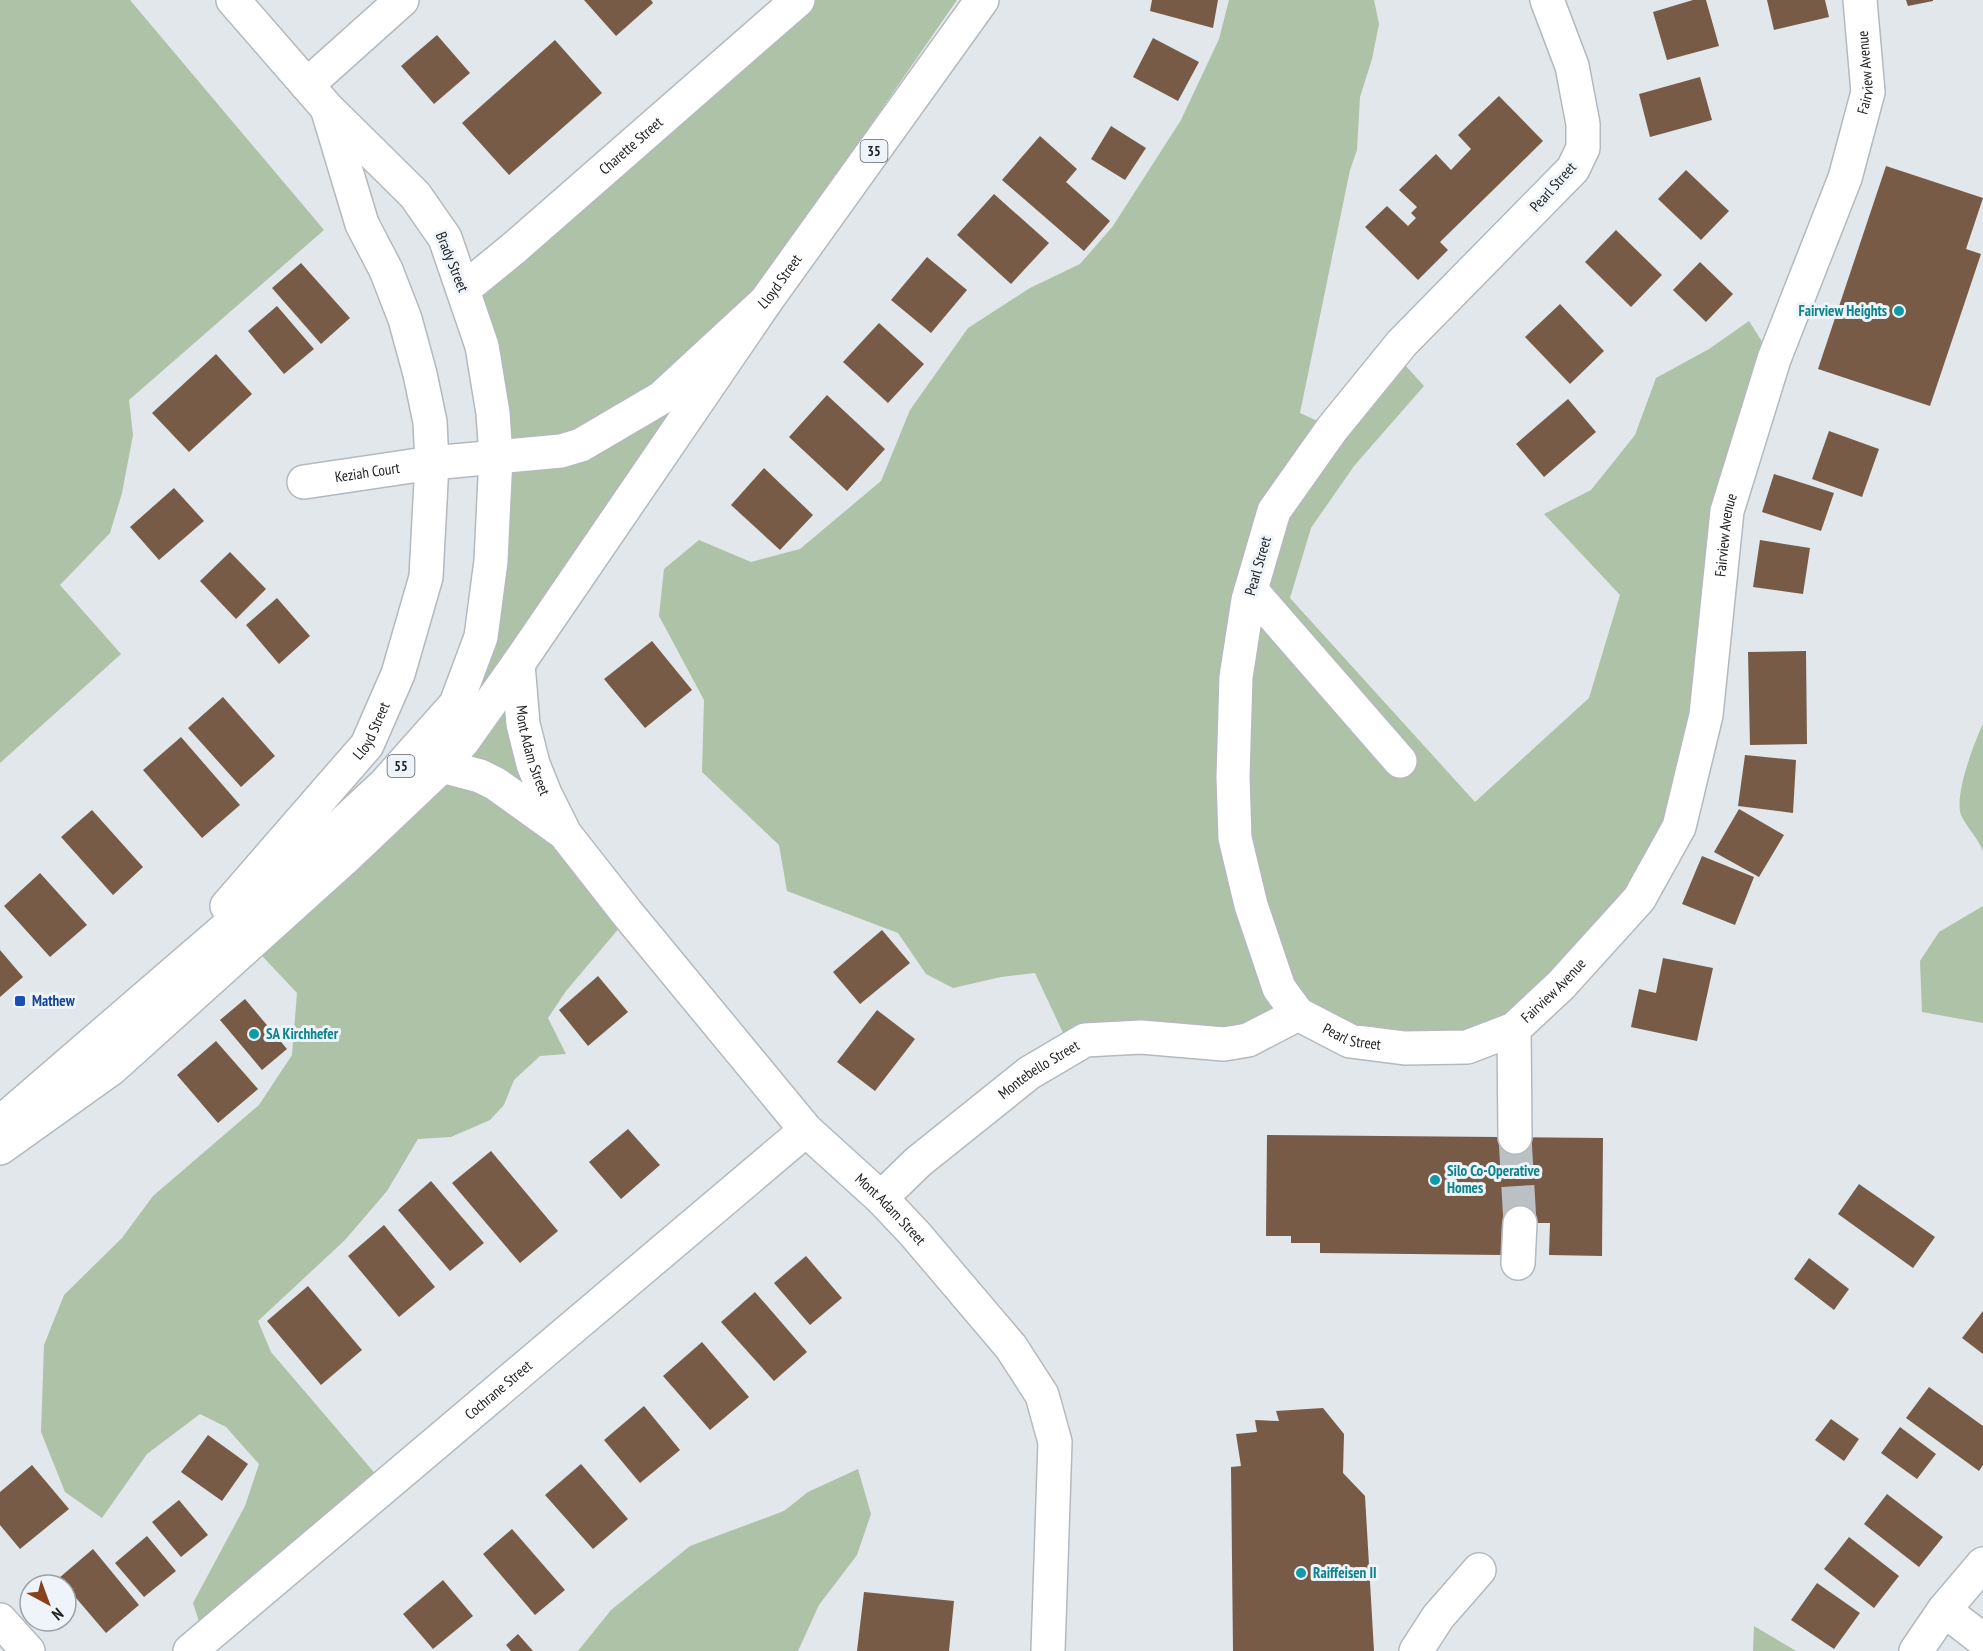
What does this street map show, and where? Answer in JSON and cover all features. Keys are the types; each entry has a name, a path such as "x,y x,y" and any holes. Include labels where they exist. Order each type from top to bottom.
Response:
{"street":[{"name":"Brady Street","path":"233,0 317,96 415,195 445,238 482,346 493,413 496,457"},
{"path":"317,96 402,0"},
{"name":"Charette Street","path":"464,289 513,249 798,0"},
{"name":"Lloyd Street","path":"153,991 367,745 398,674 426,577 432,463 561,451 581,446 661,398 766,301 982,0"},
{"name":"Pearl Street","path":"1514,1029 1467,1047 1406,1048 1350,1041 1298,1014 1280,988 1251,905 1235,838 1233,777 1236,677 1251,590 1274,511 1332,429 1402,343 1573,169 1583,148 1583,124 1572,66 1547,0"},
{"name":"Fairview Avenue","path":"1514,1029 1561,985 1639,899 1679,827 1706,715 1727,511 1774,359 1845,178 1868,92 1860,0"},
{"name":"Brady Street","path":"317,96 362,224 386,270 405,319 430,422 432,463"},
{"path":"0,1148 112,1068 345,858 442,766 464,740 519,664 766,301"},
{"name":"Lloyd Street","path":"0,1123 276,885 385,784 456,704 481,637 491,561 496,457"},
{"name":"Keziah Court","path":"304,482 432,463"},
{"path":"1251,590 1400,761"},
{"name":"Mont Adam Street","path":"519,664 523,724 533,765 565,834 634,922 806,1130 881,1198 922,1243 1011,1347 1042,1395 1055,1442 1048,1651"},
{"name":"Mont Adam Street","path":"442,766 480,776 496,784 565,834"},
{"name":"Montebello Street","path":"881,1198 918,1161 1029,1072 1085,1040 1141,1038 1224,1044 1248,1040 1298,1014"},
{"path":"1514,1029 1515,1137"},
{"name":"Cochrane Street","path":"190,1651 806,1130"},
{"path":"1518,1263 1520,1223"},
{"path":"1916,1651 1944,1610 1983,1564"},
{"path":"1416,1651 1438,1617 1479,1570"},
{"path":"1944,1610 1983,1640"},
{"path":"0,1620 28,1651"}],"green space":[{"path":"0,0 130,0 324,230 129,400 133,435 122,493 110,533 60,585 121,654 0,763"},
{"path":"795,0 957,0 775,263 515,651 536,763 631,914 566,991 548,1018 566,1054 540,1056 514,1080 504,1105 490,1120 451,1137 418,1139 387,1191 345,1240 258,1321 271,1352 384,1484 204,1637 193,1603 245,1506 259,1464 226,1427 200,1414 147,1454 102,1518 65,1492 41,1432 44,1345 64,1295 122,1238 153,1196 259,1105 292,1055 297,993 220,911 320,816 392,772 446,698 494,560 465,285"},
{"path":"1229,0 1374,0 1379,24 1372,59 1360,97 1357,150 1350,170 1300,413 1335,429 1396,355 1424,386 1354,466 1311,528 1290,598 1475,802 1589,698 1620,595 1544,514 1591,490 1635,435 1656,378 1709,349 1749,321 1775,362 1729,510 1709,715 1641,901 1467,1050 1298,1017 1071,1050 1035,973 1001,977 953,988 926,974 898,933 787,891 779,845 702,772 704,700 659,616 664,569 699,540 751,562 800,549 881,481 910,410 968,328 1030,288 1080,264 1113,226 1181,120 1219,39"},
{"path":"1983,724 1983,851 1963,820 1960,795 1966,769"},
{"path":"1983,906 1983,1023 1922,1012 1920,961 1939,932"},
{"path":"858,1469 871,1514 857,1555 819,1605 798,1651 578,1651 611,1610 690,1546 784,1511 808,1492"},
{"path":"1754,1626 1796,1651 1753,1651"}],"building":[{"path":"584,0 651,0 653,3 616,36"},
{"path":"1152,0 1218,0 1213,28 1150,11"},
{"path":"1693,0 1706,0 1719,46 1667,60 1653,12"},
{"path":"1767,0 1825,0 1829,17 1774,30"},
{"path":"1906,0 1933,0 1933,1 1908,6"},
{"path":"437,35 470,73 434,104 401,66"},
{"path":"1153,38 1199,62 1178,101 1133,77"},
{"path":"555,40 602,93 509,175 462,123"},
{"path":"1700,77 1712,120 1650,137 1639,94"},
{"path":"1499,96 1543,141 1440,242 1448,250 1418,280 1365,227 1387,206 1408,226 1416,218 1411,213 1417,207 1399,190 1436,154 1451,170 1471,149 1458,135"},
{"path":"1111,126 1146,148 1125,180 1091,159"},
{"path":"1040,136 1077,169 1066,182 1110,221 1084,251 1002,180"},
{"name":"Fairview Heights","path":"1886,166 1983,198 1966,249 1981,254 1930,406 1818,369"},
{"path":"1686,170 1729,211 1701,240 1658,199"},
{"path":"994,194 1049,243 1011,284 957,235"},
{"path":"1616,230 1662,275 1631,307 1585,262"},
{"path":"927,257 967,290 931,333 891,300"},
{"path":"1700,262 1733,294 1706,322 1673,290"},
{"path":"301,263 350,318 321,344 272,288"},
{"path":"1560,304 1604,351 1570,384 1525,337"},
{"path":"277,306 314,349 284,374 248,331"},
{"path":"879,323 924,364 888,403 843,362"},
{"path":"216,354 252,394 189,452 152,413"},
{"path":"827,395 885,449 847,491 789,437"},
{"path":"1568,399 1596,432 1544,477 1516,444"},
{"path":"1829,431 1879,449 1862,497 1812,479"},
{"path":"764,468 813,515 780,550 731,505"},
{"path":"1774,474 1834,493 1821,531 1762,512"},
{"path":"174,488 204,521 159,560 130,527"},
{"path":"1760,540 1810,548 1803,594 1753,587"},
{"path":"230,552 266,589 236,619 200,581"},
{"path":"277,598 310,636 279,664 246,625"},
{"path":"652,641 692,690 645,728 604,679"},
{"path":"1806,651 1807,744 1750,745 1748,652"},
{"path":"223,697 275,756 241,787 188,728"},
{"path":"181,737 240,805 202,838 143,770"},
{"path":"1745,755 1796,760 1793,813 1738,806"},
{"path":"1739,809 1784,835 1759,877 1714,852"},
{"path":"92,810 143,867 113,895 61,837"},
{"path":"1702,856 1754,877 1735,925 1682,904"},
{"path":"40,873 87,925 50,957 4,906"},
{"path":"882,930 910,963 860,1004 833,972"},
{"path":"0,950 23,977 0,997"},
{"path":"1663,958 1713,968 1697,1041 1631,1027 1639,989 1656,993"},
{"path":"598,976 628,1012 588,1046 559,1010"},
{"name":"SA Kirchhefer","path":"245,999 287,1049 262,1070 220,1020"},
{"path":"877,1010 915,1039 875,1091 837,1062"},
{"path":"216,1041 258,1089 218,1123 177,1075"},
{"path":"628,1129 660,1165 621,1199 589,1162"},
{"name":"Silo Co-Operative Homes","path":"1267,1135 1603,1138 1602,1256 1549,1255 1550,1223 1502,1223 1501,1255 1320,1253 1320,1243 1291,1243 1291,1236 1266,1236"},
{"path":"491,1151 558,1231 520,1263 452,1183"},
{"path":"431,1181 484,1243 450,1271 398,1210"},
{"path":"1859,1184 1935,1237 1913,1268 1838,1214"},
{"path":"384,1225 435,1287 399,1317 348,1256"},
{"path":"806,1256 842,1298 810,1325 774,1283"},
{"path":"1809,1258 1849,1289 1834,1310 1794,1279"},
{"path":"308,1286 362,1350 321,1385 267,1321"},
{"path":"755,1292 807,1352 774,1381 721,1322"},
{"path":"1983,1311 1983,1354 1962,1338"},
{"path":"702,1342 749,1397 710,1430 663,1376"},
{"path":"1929,1387 1983,1426 1983,1465 1979,1471 1906,1418"},
{"path":"644,1406 680,1450 640,1483 604,1440"},
{"name":"Raiffeisen II","path":"1323,1408 1344,1434 1343,1473 1365,1496 1374,1651 1233,1651 1231,1467 1241,1466 1236,1434 1257,1432 1255,1420 1279,1421 1276,1411"},
{"path":"1831,1419 1859,1439 1844,1461 1815,1440"},
{"path":"1900,1427 1936,1454 1917,1479 1881,1453"},
{"path":"208,1435 248,1464 222,1501 181,1472"},
{"path":"581,1464 628,1519 593,1549 545,1495"},
{"path":"32,1465 69,1509 20,1549 0,1525 0,1492"},
{"path":"1887,1494 1943,1537 1919,1567 1864,1524"},
{"path":"179,1500 208,1535 181,1557 152,1522"},
{"path":"512,1529 565,1590 535,1615 483,1554"},
{"path":"147,1536 176,1571 144,1597 115,1563"},
{"path":"1849,1537 1899,1576 1874,1608 1824,1569"},
{"path":"93,1549 139,1605 106,1633 78,1600 78,1573 65,1573"},
{"path":"443,1580 473,1616 433,1649 403,1614"},
{"path":"1817,1583 1860,1613 1834,1649 1791,1620"},
{"path":"864,1592 954,1601 949,1651 857,1651"},
{"path":"518,1634 533,1651 511,1651 506,1645"}],"tunnel":[{"path":"1515,1137 1520,1223"}],"place":[{"name":"Fairview Heights","path":"1899,311"},
{"name":"Mathew","path":"20,1001"},
{"name":"SA Kirchhefer","path":"254,1034"},
{"name":"Silo Co-Operative Homes","path":"1435,1180"},
{"name":"Raiffeisen II","path":"1301,1573"}]}
